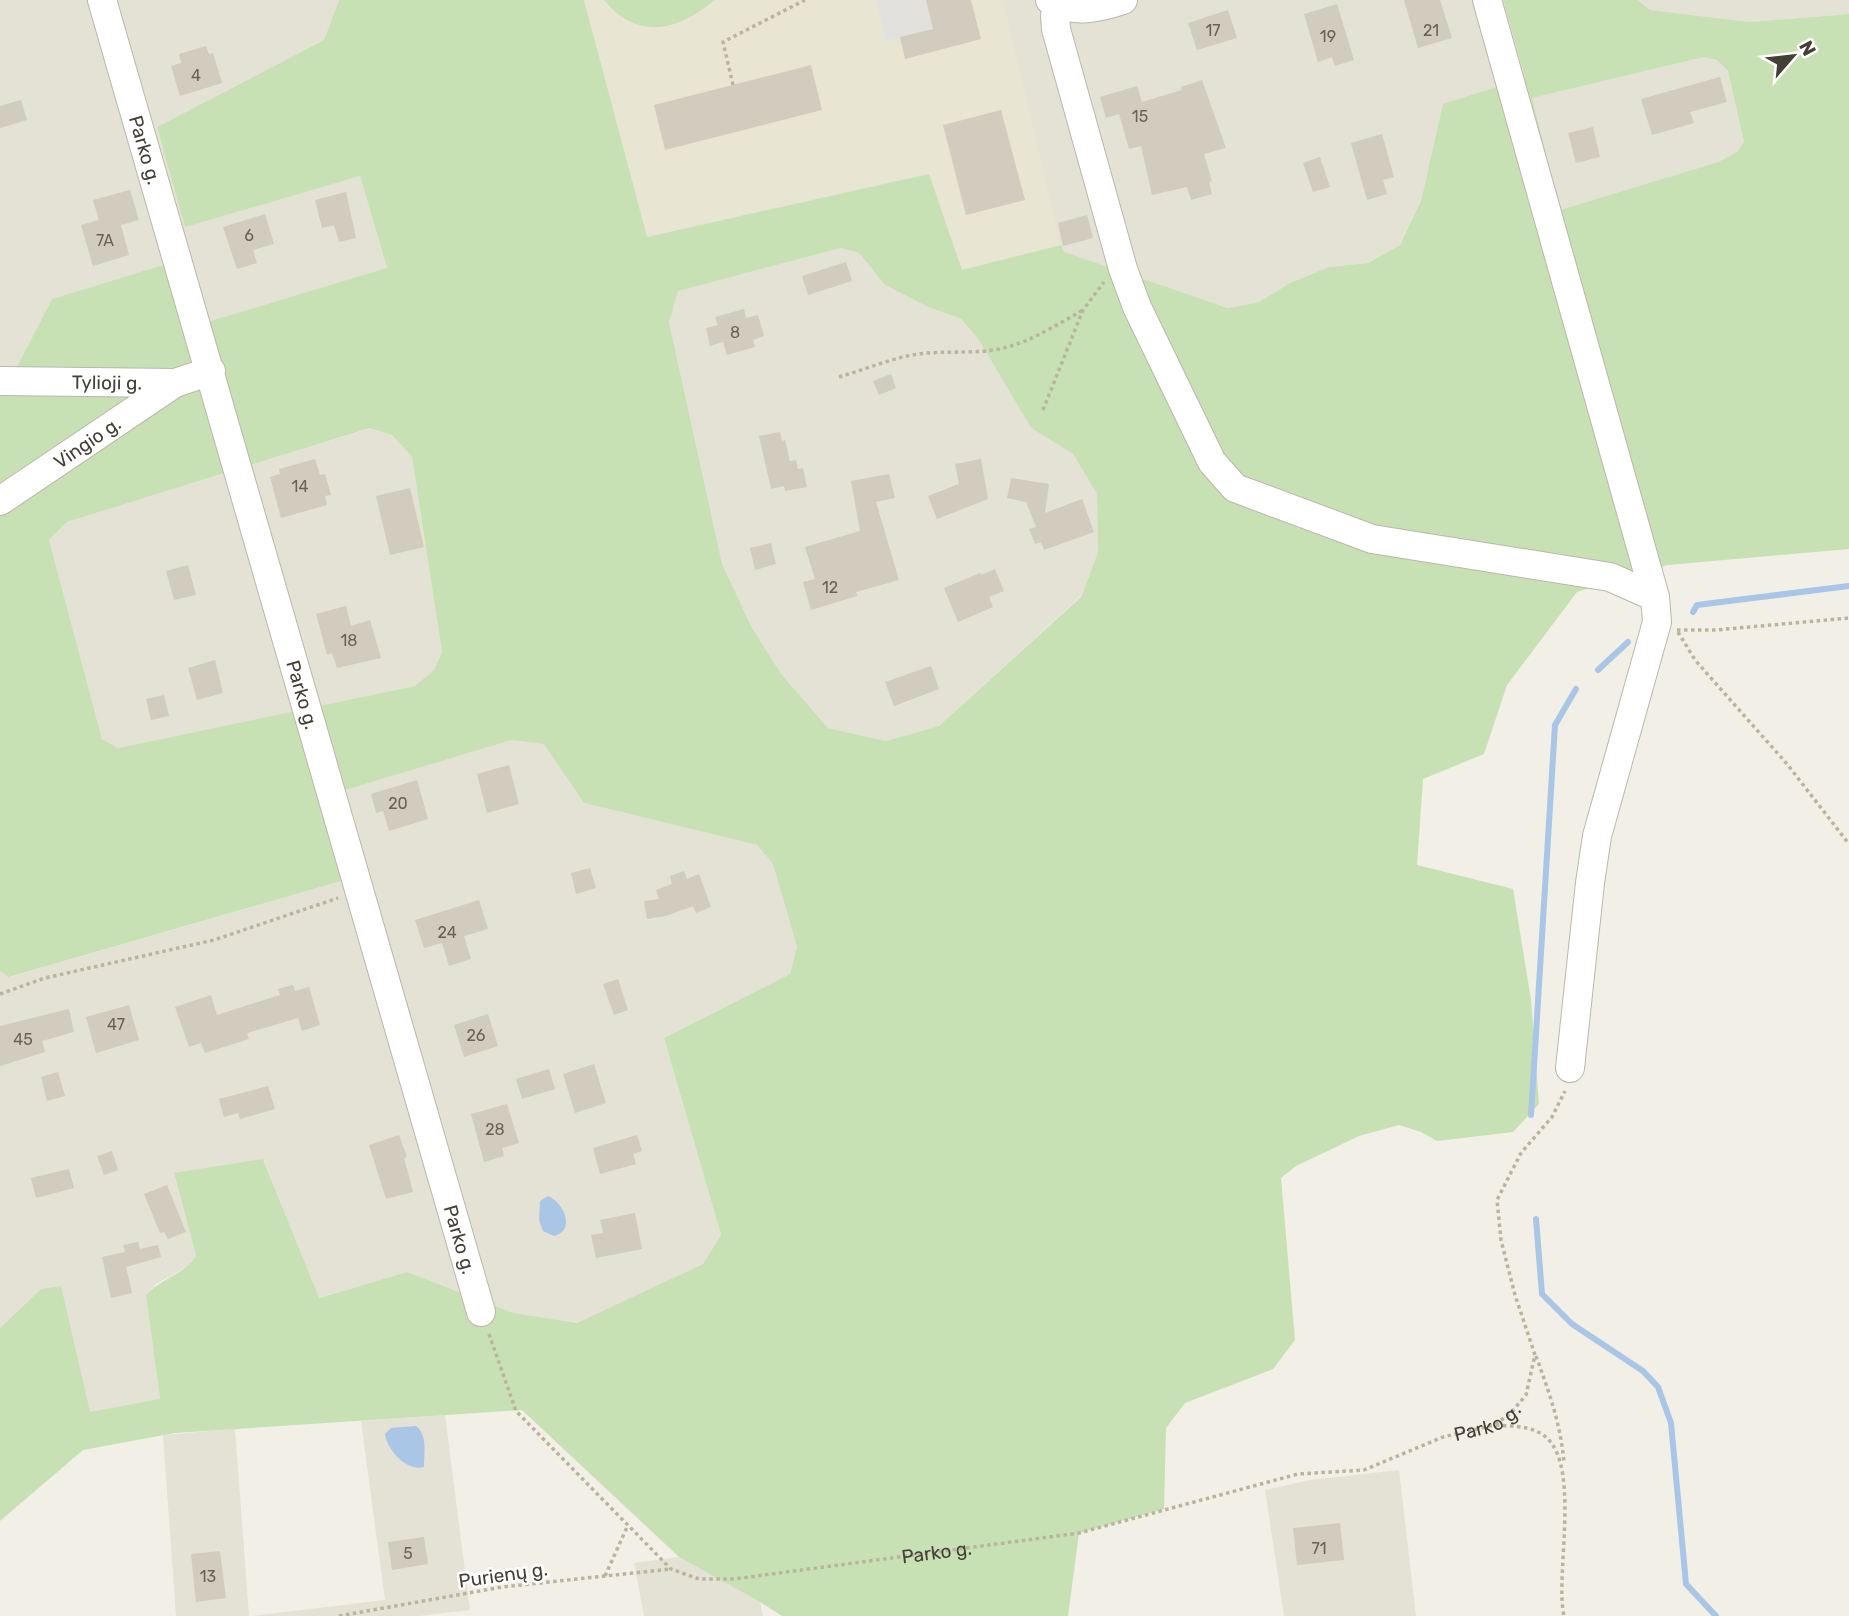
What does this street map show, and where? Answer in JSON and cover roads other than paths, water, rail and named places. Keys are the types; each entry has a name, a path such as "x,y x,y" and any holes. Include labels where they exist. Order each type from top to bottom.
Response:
{"street":[{"name":"Parko g.","path":"102,0 481,1312"},
{"path":"1123,0 1100,7 1077,9 1054,3 1056,29 1123,269 1137,307 1212,462 1236,488 1372,539 1610,577 1663,616"},
{"path":"1487,0 1663,616 1597,836 1570,1068"},
{"name":"Tylioji g.","path":"0,381 175,383 211,372"},
{"name":"Vingio g.","path":"0,500 175,383"}],"water":[{"path":"548,1196 559,1204 565,1216 565,1228 554,1236 543,1231 539,1220 540,1201"},
{"path":"416,1426 422,1434 425,1451 424,1467 418,1468 405,1463 394,1453 385,1434 391,1428"}],"waterway":[{"path":"1693,612 1697,605 1849,586"},
{"path":"1598,670 1628,642"},
{"path":"1531,1115 1555,725 1576,689"},
{"path":"1536,1219 1542,1294 1572,1324 1643,1371 1658,1387 1671,1423 1686,1584 1716,1616"}]}
